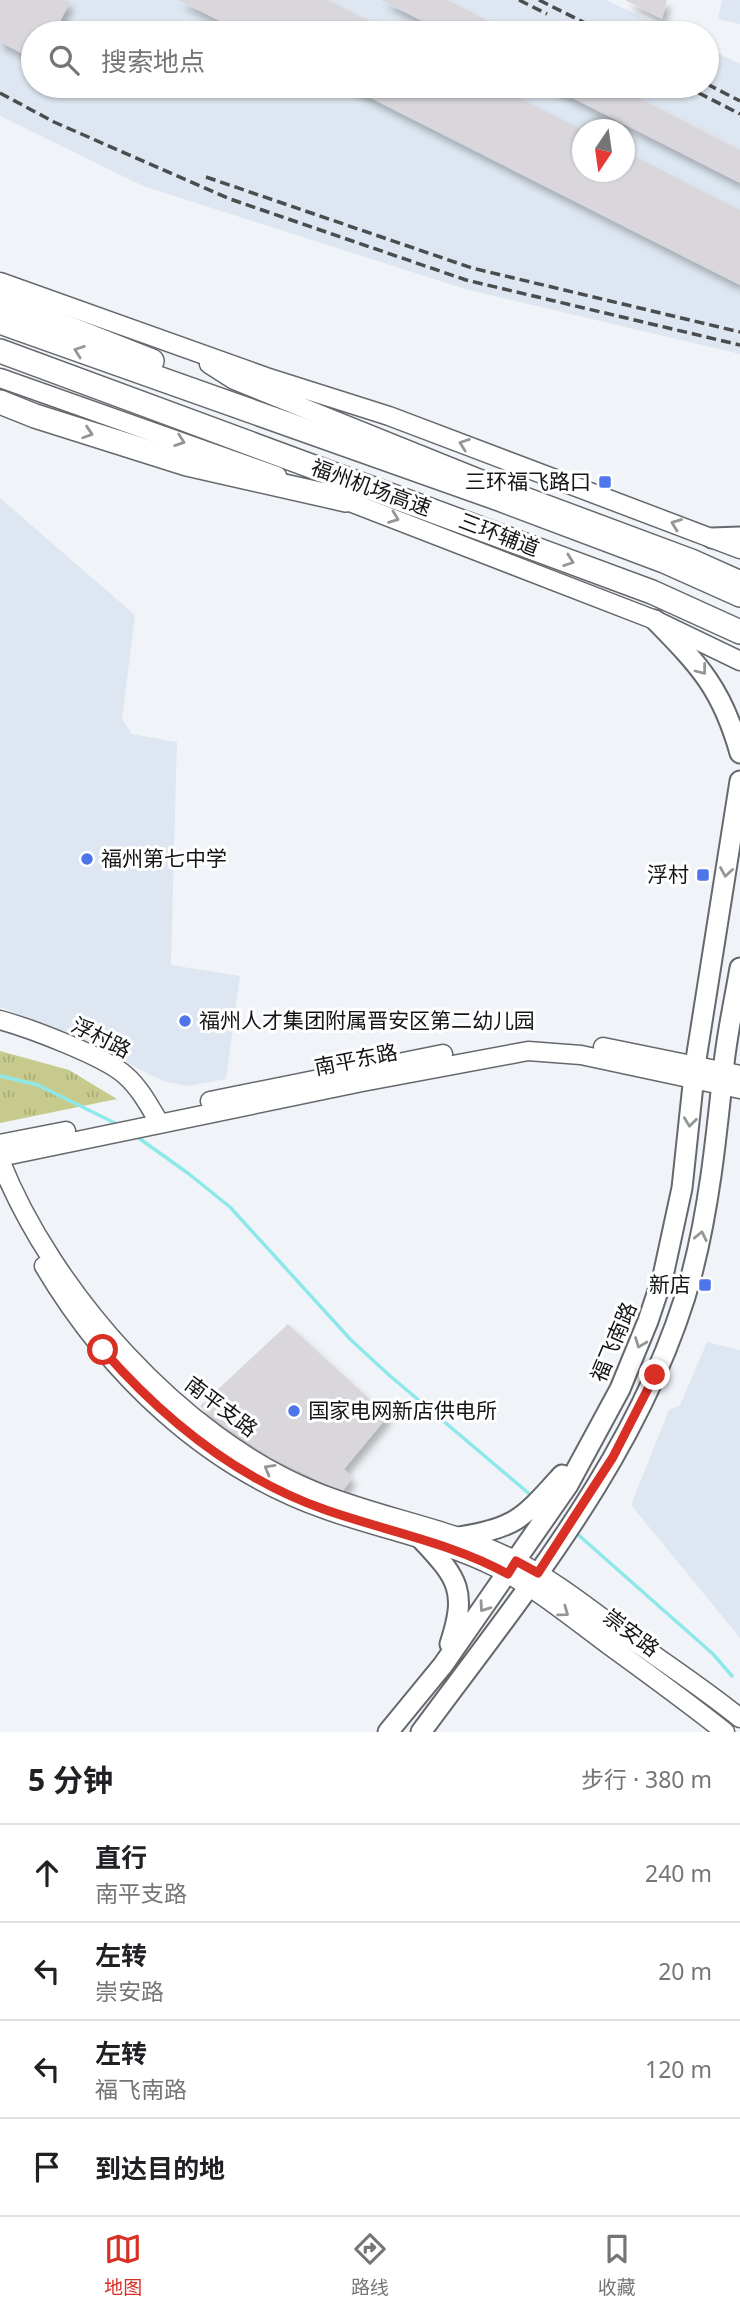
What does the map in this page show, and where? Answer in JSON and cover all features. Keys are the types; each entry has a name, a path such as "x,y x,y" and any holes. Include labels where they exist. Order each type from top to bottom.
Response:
{"highway":[{"path":"0,301 499,499"},
{"name":"福州机场高速","path":"0,322 499,499 664,561 740,595"},
{"name":"福州机场高速","path":"0,351 652,592 740,632"},
{"path":"0,366 122,408 304,463"},
{"path":"0,402 35,416 187,464 346,500"}],"main road":[{"path":"0,282 179,346 389,416 740,549"},
{"path":"179,346 234,380 545,504 693,559 740,580"},
{"name":"三环辅道","path":"0,378 346,500 655,620 740,661"},
{"path":"712,538 740,537"},
{"path":"655,620 693,659 710,681 725,707 740,753"},
{"name":"福飞南路","path":"388,1732 443,1665 537,1532 564,1481 591,1444 634,1359 658,1296 682,1188 695,1073 740,781"},
{"path":"427,1728 534,1580 587,1500 635,1418 655,1375 681,1308 702,1233 731,1080 740,968"},
{"name":"浮村路","path":"0,1020 109,1064 128,1077 150,1120"},
{"name":"南平东路","path":"0,1144 85,1133 373,1067 520,1041 583,1044 731,1080"},
{"name":"南平东路","path":"0,1159 85,1133"},
{"name":"南平支路","path":"0,1159 20,1205 66,1280 125,1351 164,1393 184,1410 220,1438 291,1481 350,1505 459,1537 512,1567"},
{"name":"南平支路","path":"0,1187 10,1209 72,1309 122,1371 176,1424 216,1455 272,1487 328,1511 480,1561 512,1567"},
{"path":"459,1537 502,1528 518,1520 564,1481"},
{"path":"422,1540 445,1564 458,1587 457,1622 443,1665"},
{"name":"崇安路","path":"512,1567 740,1718"},
{"name":"崇安路","path":"534,1580 725,1732"}],"shaded area":[{"path":"0,0 606,0 651,21 21,21 21,98 719,98 719,54 740,64 740,354 465,289 143,186 0,116"},
{"path":"722,0 740,0 740,24 718,19"},
{"name":"福州第七中学","path":"0,498 135,615 122,719 132,734 177,742 171,965 240,976 226,1079 188,1086 167,1082 91,1042 0,1007"},
{"path":"707,1342 740,1350 740,1638 631,1505 669,1410 680,1405"}],"green space":[{"path":"0,1051 69,1070 117,1099 0,1123"}],"building":[{"path":"0,0 70,2 60,21 21,21 21,53 0,42"},
{"path":"178,0 328,0 369,21 220,21"},
{"path":"381,0 447,0 488,21 422,21"},
{"path":"625,0 667,0 662,19"},
{"path":"371,98 519,98 572,125 572,182 635,182 635,157 740,210 740,285"},
{"path":"573,98 638,98 740,150 740,183 635,130 635,119 614,119"},
{"name":"国家电网新店供电所","path":"288,1324 388,1416 344,1469 352,1478 342,1492 270,1457 228,1429 200,1406"}],"waterway":[{"path":"0,1076 38,1085 121,1126"},
{"path":"136,1136 230,1207 351,1340 533,1497"},
{"path":"574,1531 713,1654 732,1676"}],"railway":[{"path":"519,0 547,14"},
{"path":"539,0 581,21"},
{"path":"719,90 740,101"},
{"path":"0,93 54,122 230,199 466,280 740,345"},
{"path":"709,98 740,114"},
{"path":"206,177 472,268 740,332"}],"place":[{"name":"三环福飞路口","path":"605,482"},
{"name":"福州第七中学","path":"87,859"},
{"name":"浮村","path":"703,875"},
{"name":"福州人才集团附属晋安区第二幼儿园","path":"185,1021"},
{"name":"新店","path":"705,1285"},
{"name":"国家电网新店供电所","path":"294,1411"}],"route":[{"path":"103,1350 139,1390 176,1424 216,1455 250,1476 312,1505 457,1552 508,1574 516,1561 538,1573 613,1457 655,1375"}]}
